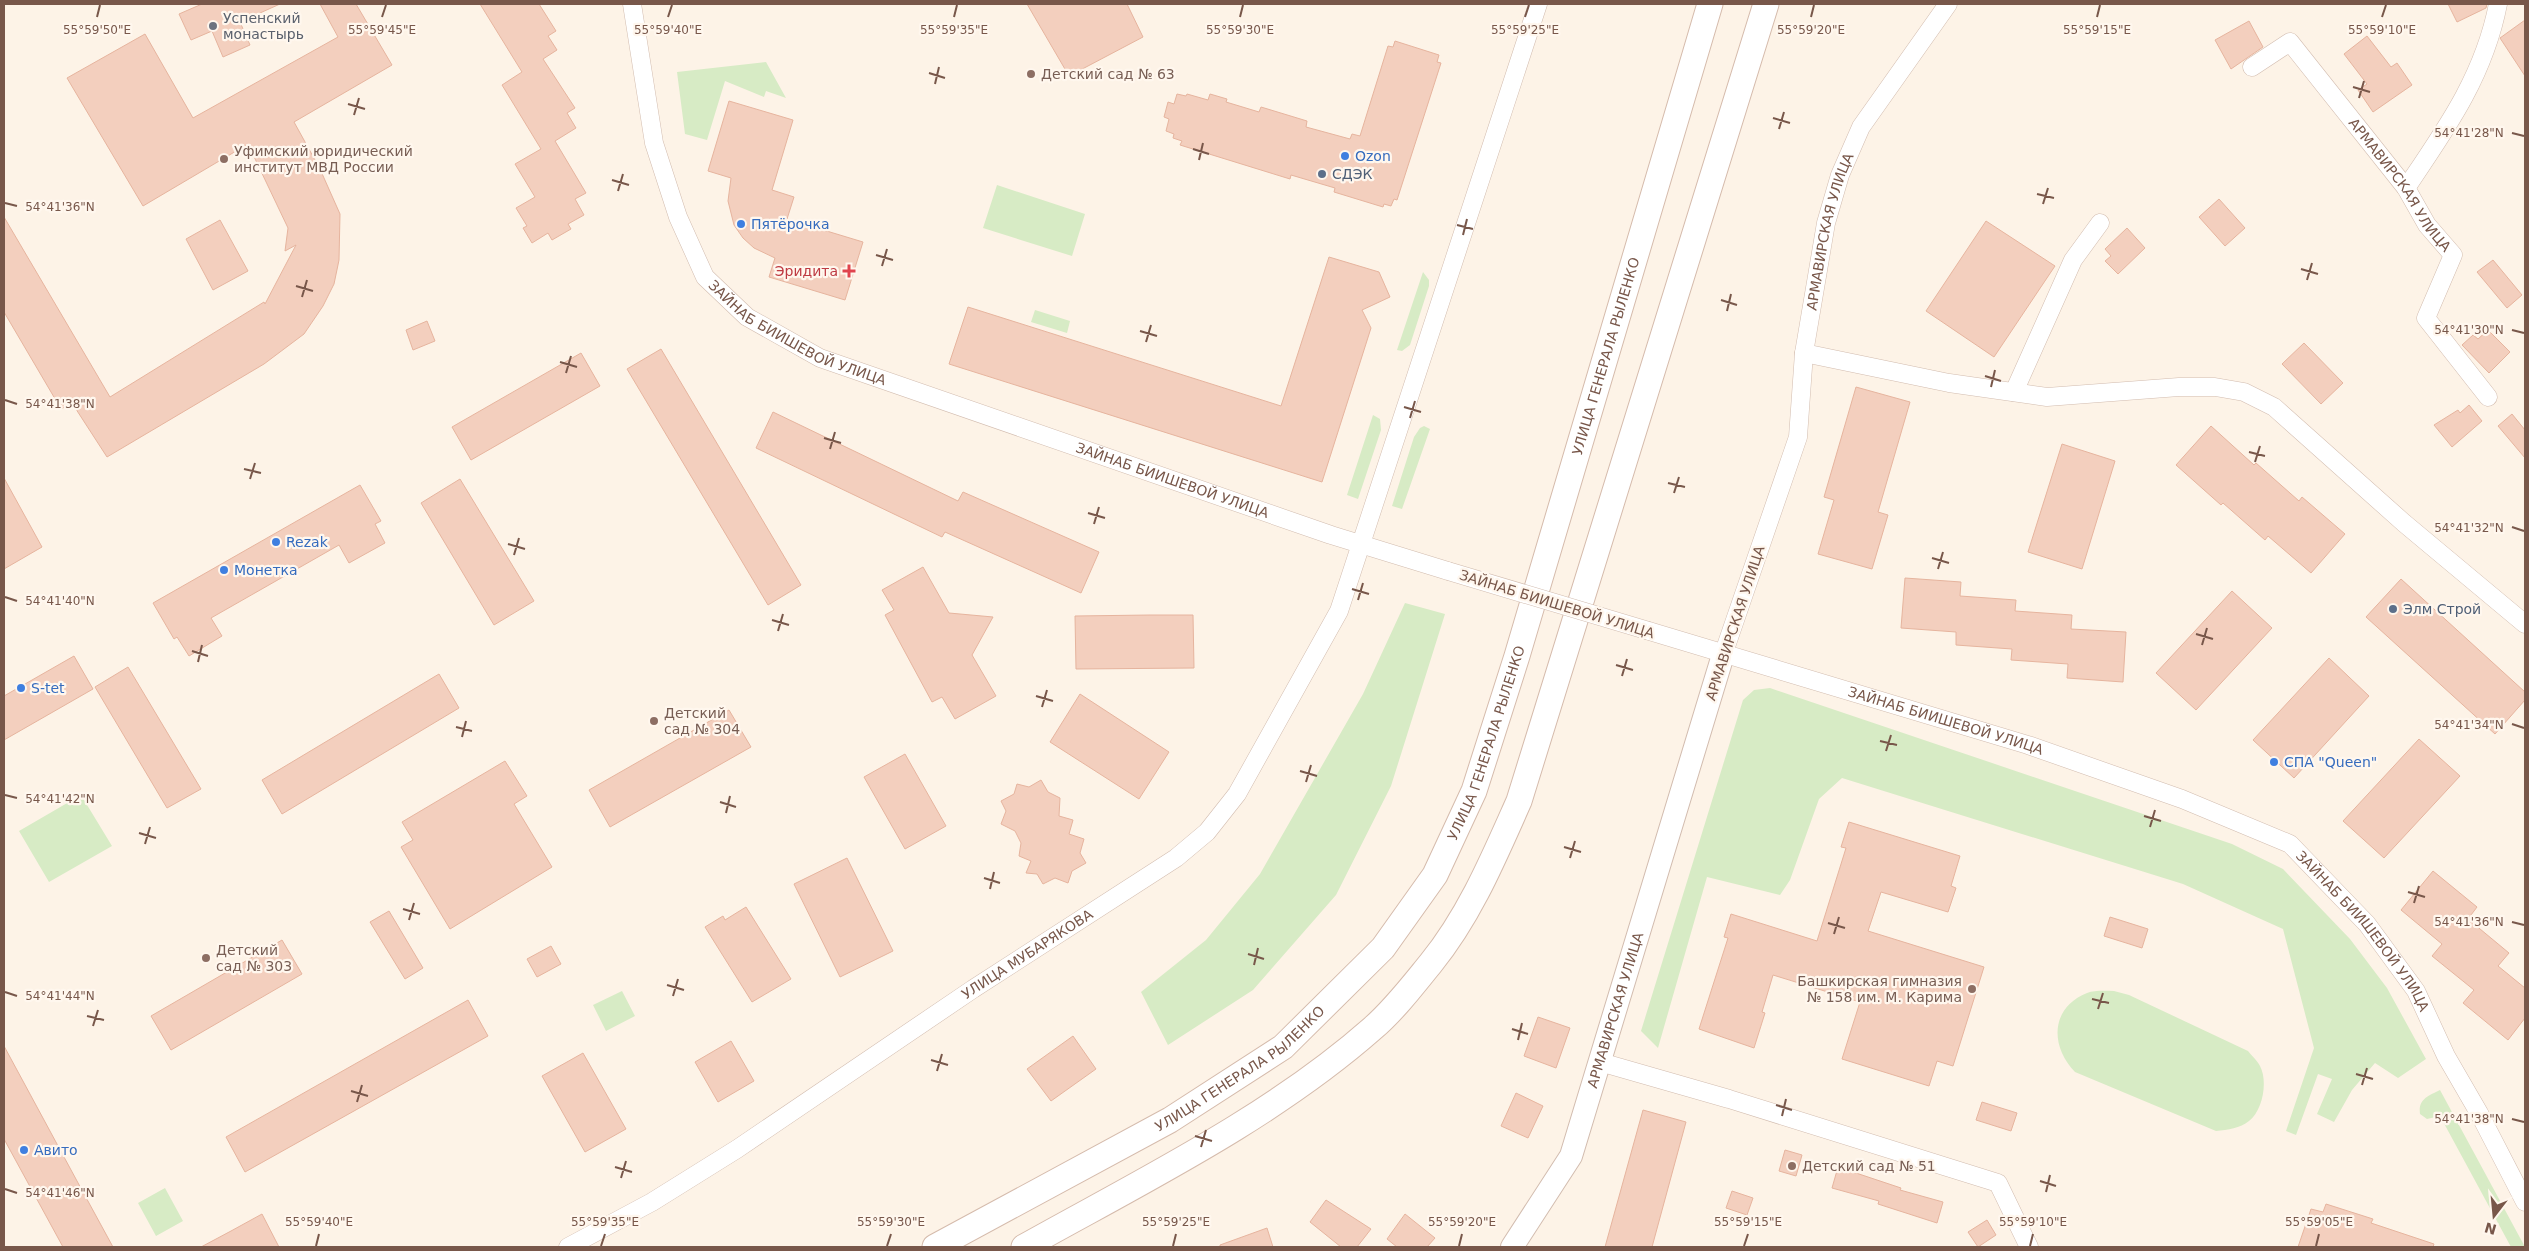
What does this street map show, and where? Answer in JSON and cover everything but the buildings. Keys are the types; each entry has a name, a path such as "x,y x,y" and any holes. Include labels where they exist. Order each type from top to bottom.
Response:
{"main road":[{"name":"УЛИЦА ГЕНЕРАЛА РЫЛЕНКО","path":"935,1247 1170,1120 1282,1047 1383,948 1435,875 1474,791 1492,737 1710,4"},
{"path":"1024,1247 1184,1157 1298,1088 1314,1076 1374,1027 1432,962 1481,887 1519,801 1766,4"}],"street":[{"name":"ЗАЙНАБ БИИШЕВОЙ УЛИЦА","path":"632,4 654,143 678,217 705,277 747,317 820,358 1331,535 1723,655 2028,745 2127,778 2290,844 2367,924 2416,991 2446,1056 2484,1121 2525,1202"},
{"name":"УЛИЦА МУБАРЯКОВА","path":"568,1247 652,1202 737,1149 973,989 1169,863 1201,837 1237,794 1340,611 1538,4"},
{"name":"АРМАВИРСКАЯ УЛИЦА","path":"1512,1247 1571,1156 1723,655 1798,437 1804,353 1826,223 1840,174 1861,127 1948,4"},
{"path":"2406,188 2468,92 2494,25 2498,4"},
{"name":"АРМАВИРСКАЯ УЛИЦА","path":"2252,67 2290,42 2406,188 2427,225 2453,255 2426,318 2488,397"},
{"path":"2014,392 2072,260 2100,224"},
{"path":"1804,353 1949,383 2046,397 2206,387 2244,392 2274,407 2404,523 2525,624"},
{"path":"1600,1062 1738,1101 1998,1183 2029,1247"}],"green space":[{"path":"766,62 786,98 766,91 764,97 725,81 707,140 685,134 677,72"},
{"path":"997,185 1085,214 1072,256 983,228"},
{"path":"1423,272 1429,280 1429,286 1410,345 1402,351 1397,350"},
{"path":"1035,310 1070,321 1067,333 1031,322"},
{"path":"1373,415 1380,419 1381,430 1358,499 1347,495"},
{"path":"1424,426 1430,429 1402,509 1392,506 1414,437 1420,428"},
{"path":"1405,603 1445,614 1391,786 1336,895 1253,990 1168,1045 1141,992 1206,940 1260,874 1363,694"},
{"path":"1770,688 2232,844 2283,869 2350,939 2387,988 2426,1059 2398,1078 2375,1063 2352,1090 2334,1122 2317,1114 2332,1079 2318,1074 2296,1135 2286,1131 2314,1048 2283,929 2183,884 1842,778 1819,799 1790,880 1780,895 1707,877 1658,1048 1641,1031 1743,700 1754,690"},
{"path":"81,795 112,846 49,882 19,831"},
{"path":"622,991 635,1016 606,1031 593,1005"},
{"path":"2114,991 2129,995 2248,1051 2260,1066 2264,1079 2261,1103 2254,1116 2238,1127 2216,1131 2075,1072 2061,1051 2058,1040 2060,1018 2066,1008 2087,993"},
{"path":"2440,1090 2525,1247 2511,1247 2440,1116 2427,1119 2420,1114 2422,1101"},
{"path":"165,1188 183,1221 156,1236 138,1203"}],"place":[{"name":"Успенский монастырь","path":"213,26"},
{"name":"Детский сад № 63","path":"1031,74"},
{"name":"Ozon","path":"1345,156"},
{"name":"Уфимский юридический институт МВД России","path":"224,159"},
{"name":"СДЭК","path":"1322,174"},
{"name":"Пятёрочка","path":"741,224"},
{"name":"Эридита","path":"849,271"},
{"name":"Rezak","path":"276,542"},
{"name":"Монетка","path":"224,570"},
{"name":"Элм Строй","path":"2393,609"},
{"name":"S-tet","path":"21,688"},
{"name":"Детский сад № 304","path":"654,721"},
{"name":"СПА \"Queen\"","path":"2274,762"},
{"name":"Детский сад № 303","path":"206,958"},
{"name":"Башкирская гимназия № 158 им. М. Карима","path":"1972,989"},
{"name":"Авито","path":"24,1150"},
{"name":"Детский сад № 51","path":"1792,1166"}]}
